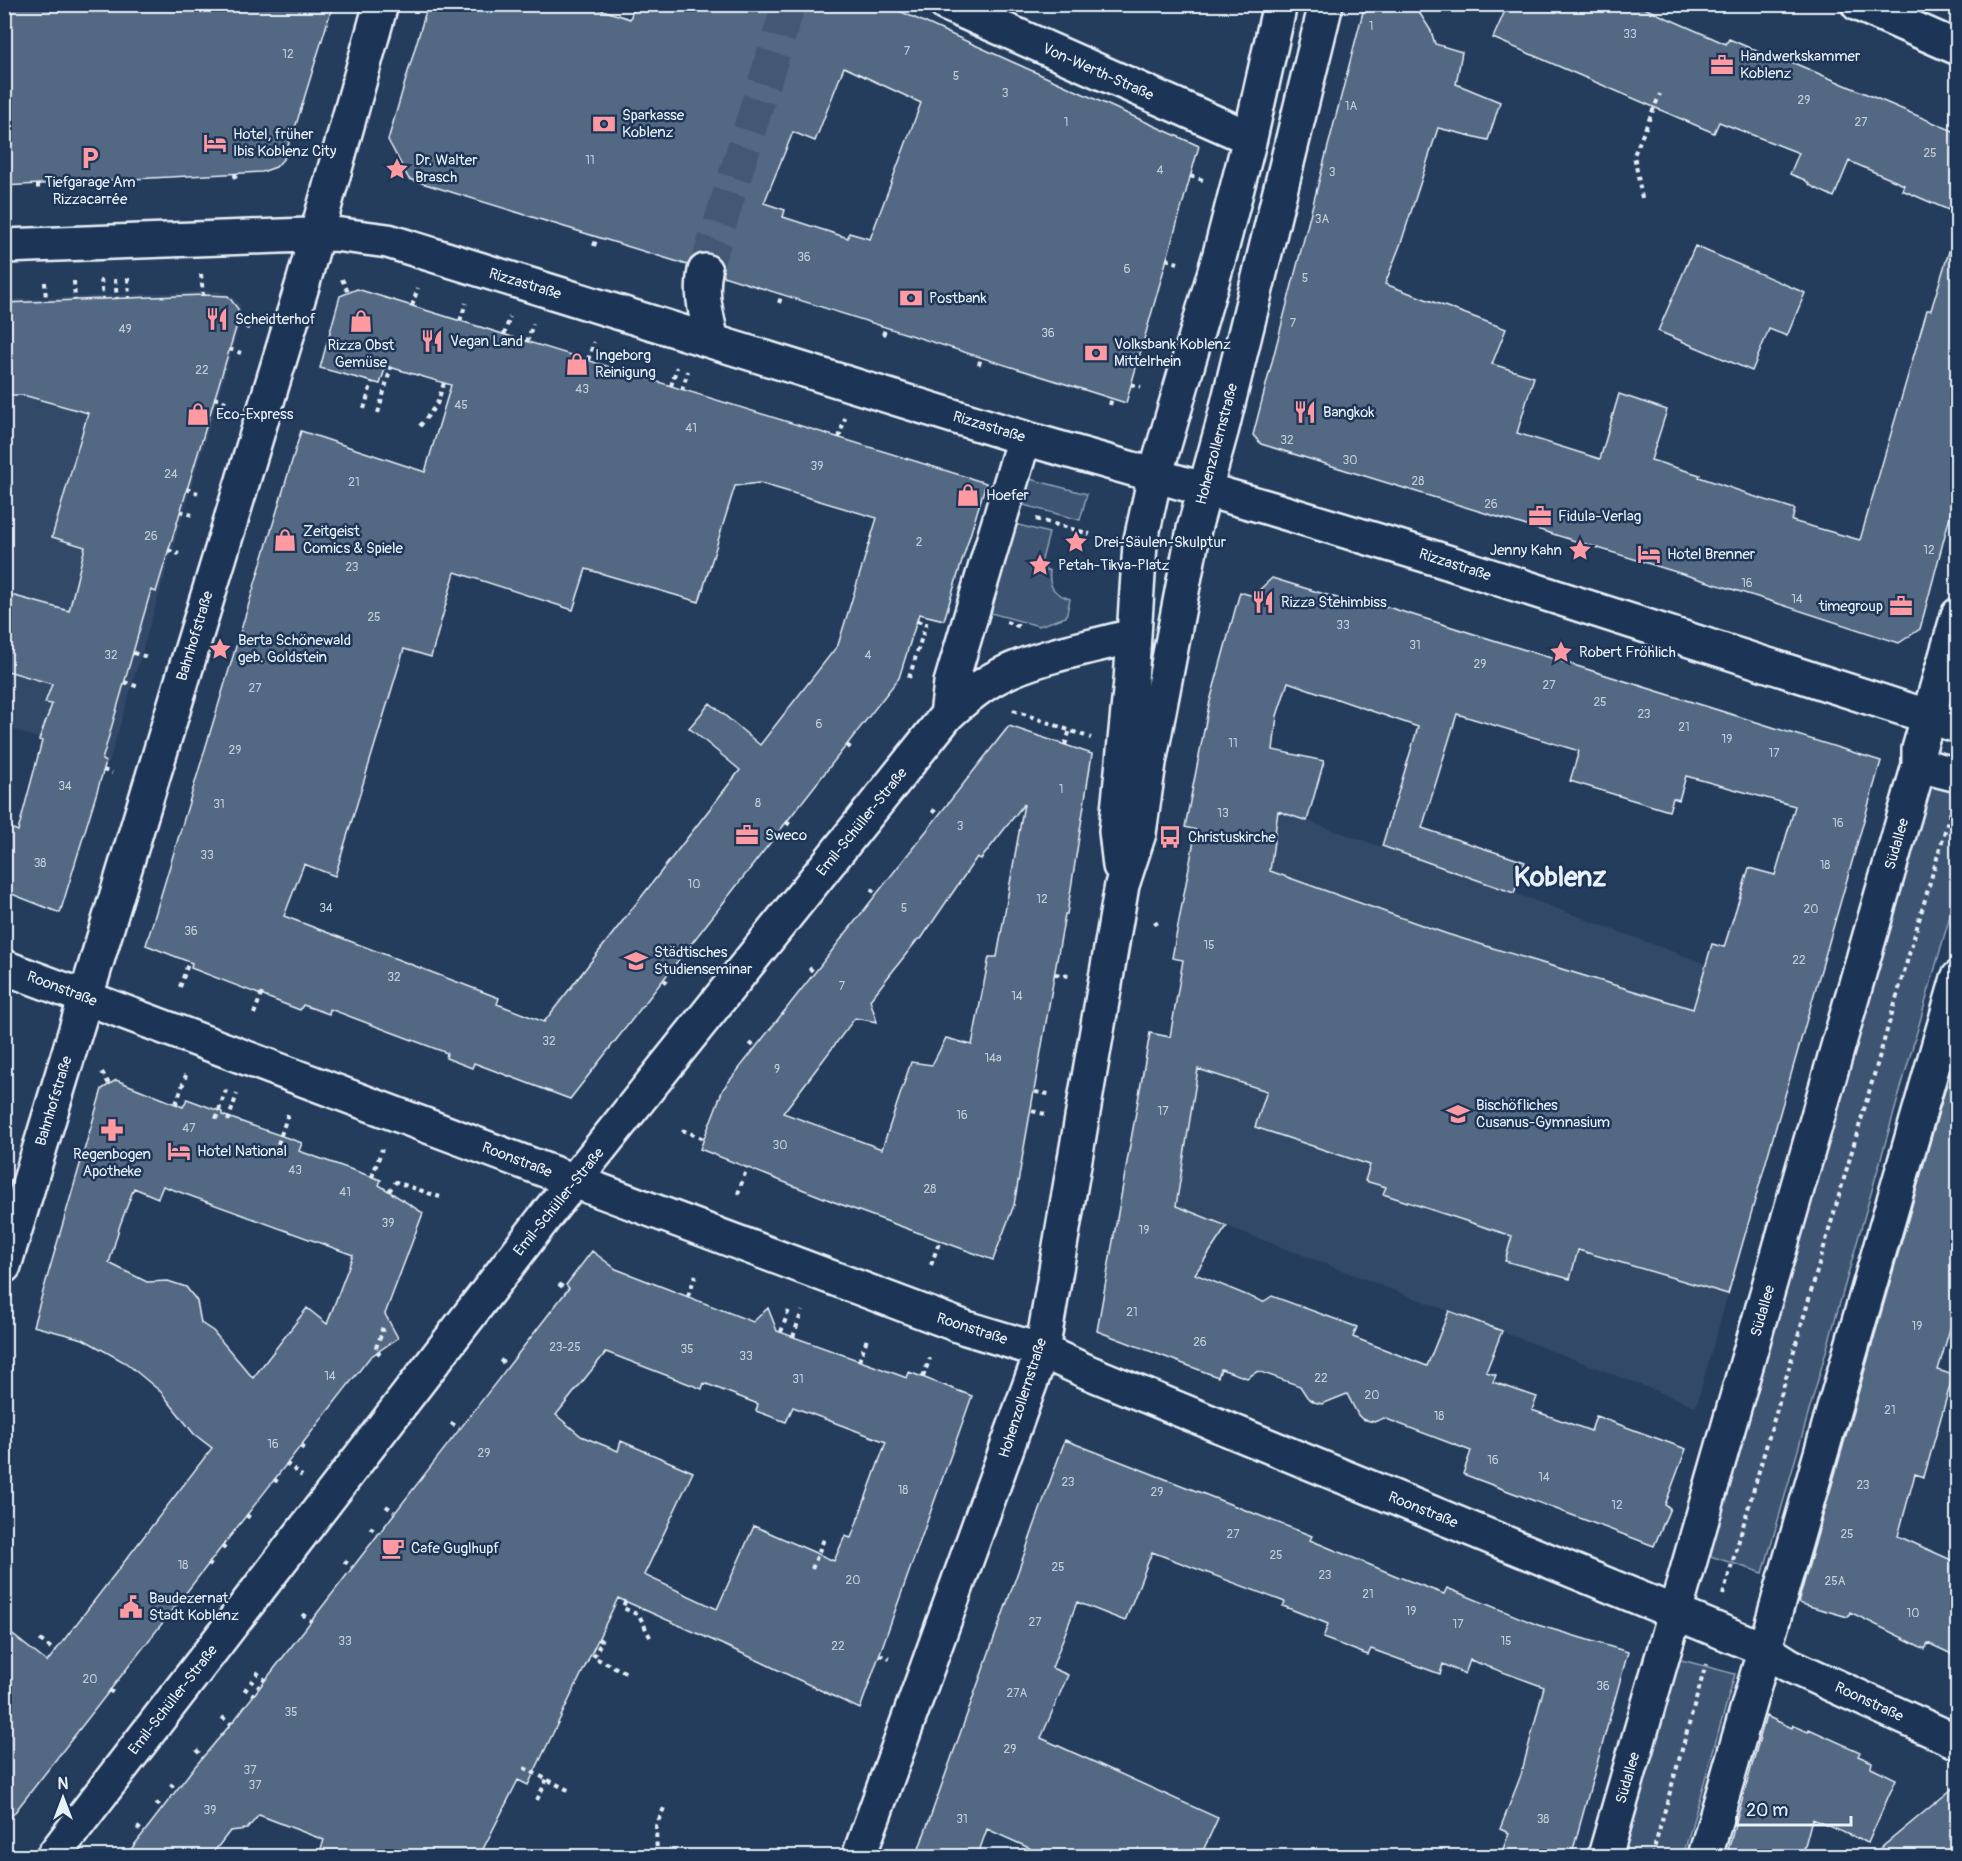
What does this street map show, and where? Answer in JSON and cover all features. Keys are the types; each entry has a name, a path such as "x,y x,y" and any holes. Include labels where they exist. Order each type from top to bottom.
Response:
{"street":[{"name":"Bahnhofstraße","path":"4,1266 297,303 381,4"},
{"name":"Von-Werth-Straße","path":"946,4 1250,138"},
{"name":"Hohenzollernstraße","path":"1122,885 1116,831 1130,691 1140,544 1155,476 1220,254 1250,138 1280,4"},
{"name":"Hohenzollernstraße","path":"859,1857 1042,1351 1122,885 1139,833 1151,752 1194,530 1206,490 1326,4"},
{"path":"1858,4 1958,48"},
{"name":"Rizzastraße","path":"4,246 316,234 349,235 388,242 1024,438 1425,555 1943,721"},
{"path":"705,271 702,287 703,302 712,341"},
{"path":"947,715 951,683 1024,438"},
{"name":"Südallee","path":"1605,1857 1919,765 1919,748 1943,721 1958,615"},
{"name":"Emil-Schüller-Straße","path":"53,1857 548,1213 947,715 973,692 1002,675 1040,661 1133,636"},
{"path":"1919,765 1958,775"},
{"name":"Roonstraße","path":"4,967 966,1329 1042,1351 1088,1372 1764,1649 1789,1665 1958,1742"},
{"path":"1705,1857 1958,978"}],"path":[{"path":"1642,198 1634,155 1660,94"},
{"path":"235,174 236,183"},
{"path":"1190,176 1203,180"},
{"path":"107,181 108,189"},
{"path":"38,184 38,193"},
{"path":"594,246 597,237"},
{"path":"1166,259 1178,263"},
{"path":"201,273 202,295"},
{"path":"128,278 129,298"},
{"path":"342,278 348,292"},
{"path":"101,279 103,299"},
{"path":"116,279 117,298"},
{"path":"74,281 75,300"},
{"path":"45,282 46,302"},
{"path":"412,306 418,288"},
{"path":"779,303 782,294"},
{"path":"460,321 466,303"},
{"path":"504,335 510,317"},
{"path":"237,324 249,328"},
{"path":"527,342 533,324"},
{"path":"883,335 886,327"},
{"path":"588,360 594,342"},
{"path":"229,349 242,353"},
{"path":"979,365 981,357"},
{"path":"378,413 391,367"},
{"path":"671,386 677,367"},
{"path":"682,390 688,371"},
{"path":"364,409 372,382"},
{"path":"420,426 437,404 444,383"},
{"path":"1131,384 1141,387"},
{"path":"214,398 226,402"},
{"path":"1110,405 1112,398"},
{"path":"839,438 845,417"},
{"path":"186,489 198,493"},
{"path":"1003,510 1090,534"},
{"path":"180,511 192,515"},
{"path":"168,550 179,554"},
{"path":"973,614 1028,629"},
{"path":"917,621 926,624"},
{"path":"133,653 148,657"},
{"path":"124,682 139,687"},
{"path":"1011,709 1092,738"},
{"path":"1065,745 1070,730"},
{"path":"847,745 853,750"},
{"path":"103,770 112,773"},
{"path":"1722,1602 1951,809"},
{"path":"933,810 938,814"},
{"path":"786,822 792,826"},
{"path":"870,889 876,894"},
{"path":"1155,921 1159,929"},
{"path":"180,987 189,961"},
{"path":"809,968 814,972"},
{"path":"1055,974 1069,976"},
{"path":"254,1014 263,990"},
{"path":"750,1043 755,1047"},
{"path":"101,1070 109,1084"},
{"path":"176,1104 186,1075"},
{"path":"216,1119 226,1090"},
{"path":"1035,1092 1049,1094"},
{"path":"228,1121 237,1094"},
{"path":"1032,1111 1046,1114"},
{"path":"278,1144 288,1114"},
{"path":"682,1130 704,1138"},
{"path":"372,1177 382,1149"},
{"path":"738,1194 747,1167"},
{"path":"389,1191 396,1182 440,1197"},
{"path":"931,1265 940,1240"},
{"path":"688,1296 697,1272"},
{"path":"559,1284 566,1290"},
{"path":"781,1332 790,1307"},
{"path":"793,1337 802,1311"},
{"path":"380,1329 383,1330 375,1350 380,1354"},
{"path":"859,1361 868,1336"},
{"path":"923,1377 930,1358"},
{"path":"500,1359 507,1365"},
{"path":"451,1423 459,1428"},
{"path":"300,1446 306,1450"},
{"path":"274,1479 280,1484"},
{"path":"386,1506 394,1512"},
{"path":"246,1515 252,1519"},
{"path":"370,1527 378,1533"},
{"path":"812,1569 824,1539"},
{"path":"222,1546 227,1551"},
{"path":"344,1561 352,1567"},
{"path":"208,1563 214,1568"},
{"path":"626,1601 623,1608 639,1615 651,1639"},
{"path":"302,1614 311,1621"},
{"path":"598,1639 602,1641 593,1657 629,1674"},
{"path":"40,1640 55,1651"},
{"path":"879,1654 890,1658"},
{"path":"1652,1857 1708,1655"},
{"path":"256,1672 265,1680"},
{"path":"250,1680 259,1688"},
{"path":"244,1688 254,1695"},
{"path":"109,1690 115,1694"},
{"path":"222,1717 231,1724"},
{"path":"196,1750 203,1756"},
{"path":"524,1768 570,1791"},
{"path":"537,1800 547,1779"},
{"path":"170,1784 177,1790"},
{"path":"156,1803 163,1808"},
{"path":"657,1857 656,1826 664,1808"},
{"path":"136,1827 144,1832"}],"shaded area":[{"path":"217,291 235,299 240,305 242,317 109,762 5,727 4,300"},
{"path":"1022,477 1087,494 1080,520 1016,503"},
{"path":"1011,523 1049,533 1040,567 1050,571 1053,589 1070,599 1066,617 1039,626 987,612"},
{"name":"Bischöfliches Cusanus-Gymnasium","path":"1193,778 1811,1003 1696,1406 1122,1186 1150,1033 1175,1038 1178,1018 1173,1018 1180,981 1189,962 1172,958 1196,830 1185,827"},
{"path":"1931,778 1957,786 1957,891 1763,1573 1704,1554"},
{"path":"1674,1658 1735,1674 1683,1856 1619,1856"}],"building":[{"path":"4,4 333,4 286,156 276,167 262,172 4,186"},
{"path":"428,4 584,4 630,19 635,4 884,4 1199,146 1126,403 723,276 722,264 717,257 708,253 698,254 691,259 688,265 409,179 388,140","holes":["844,67 921,103 870,239 849,233 848,238 783,217 785,210 764,203 793,132 815,141"]},
{"path":"1365,4 1414,4 1431,31 1435,44 1462,52 1456,84 1500,102 1488,140 1438,128 1401,243 1385,284 1506,329 1492,364 1534,377 1517,433 1600,459 1619,394 1667,410 1651,460 1795,509 1792,521 1860,540 1927,310 1931,310 1950,248 1958,249 1958,486 1920,629 1899,643 1261,444 1253,435"},
{"path":"1508,4 1635,4 1726,44 1729,39 1780,61 1782,58 1958,133 1958,214 1902,190 1904,185 1849,161 1834,197 1790,174 1799,153 1719,122 1714,133 1493,38"},
{"path":"1695,246 1805,293 1787,336 1769,329 1752,371 1658,331"},
{"path":"357,289 986,483 944,620 919,614 899,678 570,1099 474,1063 472,1068 446,1058 447,1053 330,1009 329,1014 303,1005 300,1010 191,968 192,963 146,945 301,431 425,472 451,385 386,366 380,384 320,368 340,296","holes":["759,483 877,518 838,645 760,745 710,703 689,728 740,770 544,1022 497,1004 499,998 284,916 304,864 335,876 404,649 431,657 455,572 573,610 586,569 699,602 735,486"]},
{"path":"228,296 238,309 239,318 156,592 151,590 102,760 106,762 60,913 4,891 4,825 18,831 42,741 39,740 52,704 45,703 52,684 4,670 4,593 69,611 85,547 52,537 88,413 23,395 4,395 4,303"},
{"path":"1272,578 1360,605 1362,599 1881,761 1728,1294 1578,1250 1570,1279 1505,1261 1512,1236 1383,1194 1386,1187 1365,1181 1370,1165 1255,1127 1267,1091 1198,1069 1176,1206 1227,1226 1195,1274 1263,1302 1272,1296 1357,1327 1353,1337 1427,1366 1449,1311 1502,1331 1486,1372 1496,1375 1493,1382 1537,1397 1532,1410 1591,1431 1596,1416 1686,1449 1665,1505 1670,1508 1654,1546 1463,1474 1471,1451 1384,1418 1374,1422 1362,1419 1347,1394 1322,1404 1314,1402 1307,1397 1300,1386 1258,1371 1247,1378 1221,1369 1218,1377 1097,1331 1150,1033 1170,1037 1183,960 1172,958 1196,830 1185,827 1209,705 1240,592 1253,596","holes":["1288,682 1418,727 1382,846 1514,893 1525,862 1422,828 1457,714 1579,751 1570,781 1669,811 1673,798 1679,800 1686,776 1795,806 1775,875 1749,868 1724,947 1712,944 1693,1009 1447,934 1270,871 1278,811 1307,821 1324,761 1273,750 1277,716"]},
{"path":"1009,726 1092,754 1067,914 1065,914 1014,1205 993,1260 837,1203 700,1149 723,1089","holes":["1024,804 997,957 989,957 972,1045 946,1038 932,1065 911,1062 882,1149 783,1113 855,1018 877,1022 870,1000 918,939 921,939 977,857 981,859"]},
{"path":"1951,1069 1958,1070 1958,1301 1938,1370 1953,1375 1924,1477 1915,1474 1898,1536 1958,1563 1958,1657 1928,1643 1925,1649 1850,1612 1848,1617 1798,1603"},
{"path":"116,1080 183,1107 187,1099 222,1112 222,1115 302,1143 299,1151 381,1180 379,1185 423,1213 385,1314 398,1338 370,1357 4,1826 4,1628 47,1662 212,1448 194,1434 161,1392 126,1363 83,1339 33,1326 102,1089","holes":["163,1186 353,1255 327,1324 307,1308 253,1378 213,1331 201,1323 197,1301 186,1287 168,1281 147,1282 109,1263 134,1188 158,1198"]},
{"path":"592,1251 616,1269 753,1322 768,1308 777,1331 907,1378 909,1372 972,1396 860,1709 618,1598 528,1785 518,1780 479,1857 318,1857 324,1840 259,1815 247,1829 230,1831 210,1857 125,1857 192,1770 236,1718 569,1288 566,1285","holes":["606,1352 702,1389 704,1383 758,1404 756,1411 786,1422 793,1407 886,1442 851,1538 845,1536 834,1561 754,1526 717,1609 644,1575 693,1472 621,1441 618,1451 581,1436 556,1415"]},
{"path":"1065,1440 1312,1536 1310,1540 1444,1594 1447,1588 1538,1625 1628,1652 1571,1857 1500,1857 1509,1833 1500,1829 1521,1775 1544,1687 1470,1660 1465,1674 1443,1664 1440,1674 1371,1649 1368,1655 1323,1638 1328,1624 1283,1606 1285,1602 1152,1552 1125,1621 1077,1602 1052,1668 1068,1675 1041,1738 1218,1818 1200,1857 1049,1857 987,1829 977,1857 916,1857"},
{"path":"1766,1716 1792,1728 1793,1725 1808,1732 1809,1729 1860,1752 1858,1756 1872,1762 1871,1767 1896,1779 1868,1843 1812,1819 1802,1857 1726,1857"},
{"path":"1958,1784 1958,1857 1870,1857"}],"tunnel":[{"path":"705,271 789,4"}],"place":[{"name":"Handwerkskammer Koblenz","path":"1722,65"},
{"name":"Sparkasse Koblenz","path":"604,124"},
{"name":"Hotel, früher Ibis Koblenz City","path":"215,143"},
{"name":"Tiefgarage Am Rizzacarrée","path":"90,158"},
{"name":"Dr. Walter Brasch","path":"397,169"},
{"name":"Postbank","path":"911,298"},
{"name":"Scheidterhof","path":"217,319"},
{"name":"Rizza Obst Gemüse","path":"361,321"},
{"name":"Vegan Land","path":"432,341"},
{"name":"Volksbank Koblenz Mittelrhein","path":"1096,353"},
{"name":"Ingeborg Reinigung","path":"577,364"},
{"name":"Bangkok","path":"1305,412"},
{"name":"Eco-Express","path":"198,414"},
{"name":"Hoefer","path":"968,495"},
{"name":"Fidula-Verlag","path":"1540,516"},
{"name":"Zeitgeist Comics & Spiele","path":"285,540"},
{"name":"Drei-Säulen-Skulptur","path":"1076,542"},
{"name":"Jenny Kahn","path":"1580,550"},
{"name":"Hotel Brenner","path":"1649,554"},
{"name":"Petah-Tikva-Platz","path":"1040,565"},
{"name":"Rizza Stehimbiss","path":"1263,602"},
{"name":"timegroup","path":"1901,606"},
{"name":"Berta Schönewald geb. Goldstein","path":"220,649"},
{"name":"Robert Fröhlich","path":"1561,652"},
{"name":"Sweco","path":"747,835"},
{"name":"Christuskirche","path":"1170,837"},
{"name":"Städtisches Studienseminar","path":"636,961"},
{"name":"Bischöfliches Cusanus-Gymnasium","path":"1458,1114"},
{"name":"Regenbogen Apotheke","path":"112,1130"},
{"name":"Hotel National","path":"179,1151"},
{"name":"Cafe Guglhupf","path":"393,1548"},
{"name":"Baudezernat Stadt Koblenz","path":"131,1607"}],"district":[{"name":"Koblenz","path":"1560,877"}]}
